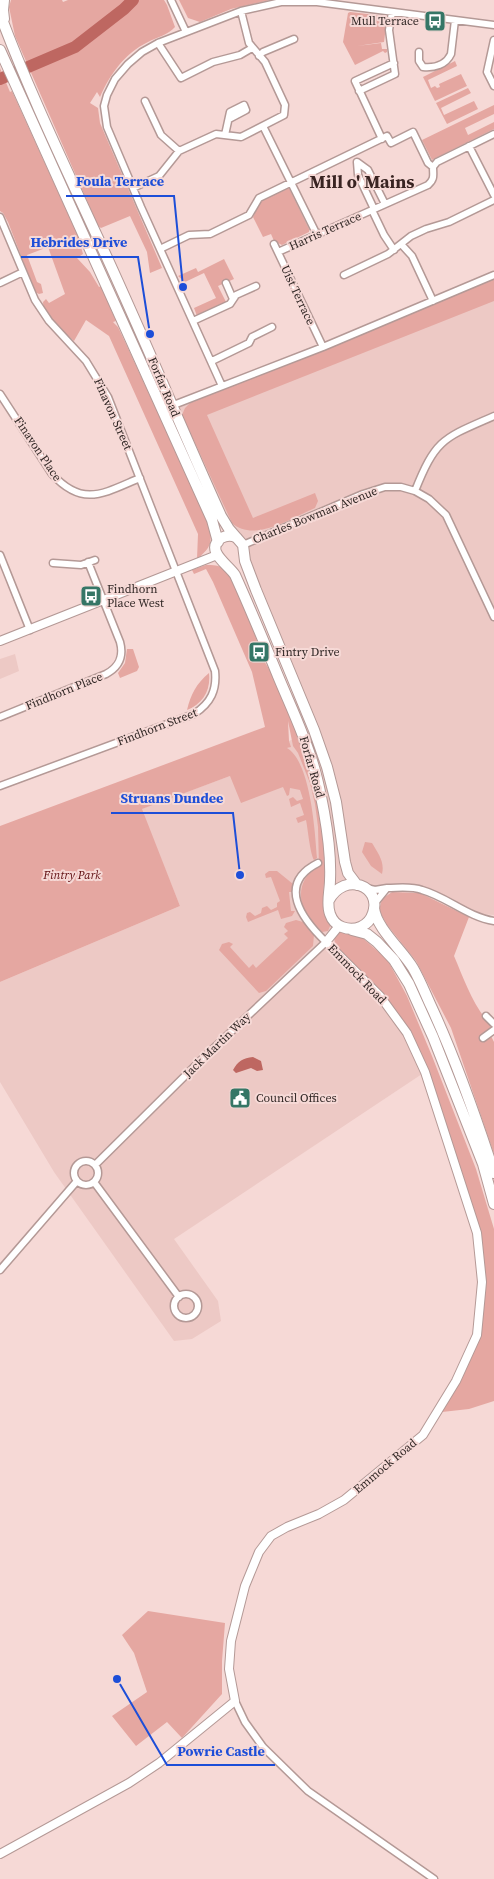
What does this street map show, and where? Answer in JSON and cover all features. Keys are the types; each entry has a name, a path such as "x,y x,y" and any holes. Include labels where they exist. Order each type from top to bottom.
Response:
{"highway":[{"path":"4,0 3,10 6,29"},
{"name":"Forfar Road","path":"0,14 28,85 134,317 171,406 221,516 242,544 245,562 314,730 327,767 336,802 348,873 361,886"},
{"name":"Forfar Road","path":"2,55 212,520 218,542"},
{"path":"228,536 242,544 241,558 235,563 220,559 216,547 218,542 228,536"},
{"name":"Forfar Road","path":"220,559 231,568 235,575 314,765 326,824 330,880 329,900"},
{"path":"494,1173 455,1063 438,1020 415,971 380,924 375,915 371,895 361,886 347,884 339,887 329,900 330,915 340,926 367,934 377,942 394,960 409,984 433,1037 483,1164 494,1204"},
{"path":"352,930 364,925 373,914 374,906"}],"street":[{"path":"171,0 186,32"},
{"path":"222,386 107,127 104,106 107,95 115,80 128,64 142,52 158,43 241,11 281,2 317,2 494,25"},
{"path":"133,188 158,176 179,151 211,136 225,134 241,136 284,115 285,105 265,62 249,43 241,11"},
{"path":"359,91 395,74 389,30 392,12"},
{"path":"419,52 419,61 423,67 433,68 448,59 451,54 455,20"},
{"path":"259,56 262,52 294,39"},
{"path":"494,40 487,72 494,86"},
{"path":"158,43 181,78 213,62 240,54 252,48"},
{"path":"382,139 354,82 394,63"},
{"path":"144,101 161,135 179,151"},
{"path":"225,134 229,119"},
{"path":"263,126 317,235"},
{"path":"160,249 189,235 210,234 249,215 259,198 387,136 391,143 413,132 428,163 433,167 438,162 494,134"},
{"path":"469,146 494,195"},
{"path":"353,153 357,162 358,175 373,210"},
{"path":"357,162 368,170 385,204"},
{"name":"Harris Terrace","path":"278,252 428,185 434,177 433,167"},
{"path":"344,275 394,250 411,236 449,222 494,200"},
{"name":"Harris Terrace","path":"373,210 384,236 394,250"},
{"name":"Finavon Street","path":"0,217 35,300 49,321 86,361 108,397 177,572"},
{"name":"Uist Terrace","path":"274,244 323,346"},
{"path":"401,244 412,256 433,301"},
{"path":"0,283 23,272"},
{"path":"171,406 323,346 494,275"},
{"path":"226,284 233,299"},
{"path":"193,321 230,304 236,295 256,286"},
{"path":"212,361 249,343 252,337 272,327"},
{"name":"Finavon Place","path":"0,394 52,474 62,485 74,492 87,495 100,494 140,478"},
{"path":"415,491 426,464 443,441 454,433 494,416"},
{"name":"Charles Bowman Avenue","path":"242,544 384,487 401,487 415,491 430,499 446,515 494,617"},
{"path":"0,555 3,572 30,630"},
{"path":"0,642 177,572 220,559"},
{"path":"53,563 81,565 91,561 103,601"},
{"name":"Findhorn Street","path":"0,786 194,714 202,709 210,700 214,690 215,671 177,572"},
{"name":"Findhorn Place","path":"0,717 106,674 118,665 122,650 103,601"},
{"name":"Emmock Road","path":"318,863 302,874 298,882 297,902 302,915 380,996 407,1032 425,1072 477,1232 482,1282 477,1335 456,1381 423,1435 344,1500 271,1536 259,1552 245,1586 231,1641 229,1669 235,1701 245,1722 263,1747 308,1791 434,1879"},
{"path":"361,886 375,890 407,887 422,890 470,913 494,921"},
{"path":"374,906 387,888"},
{"name":"Jack Martin Way","path":"95,1164 200,1061 326,942 340,926"},
{"path":"486,1016 494,1024"},
{"path":"483,1038 494,1030"},
{"path":"85,1160 95,1164 98,1173 94,1182 87,1185 77,1181 74,1172 78,1163 85,1160"},
{"path":"0,1270 77,1181"},
{"path":"94,1182 179,1296"},
{"path":"0,1854 129,1783 159,1763 235,1701"}],"shaded area":[{"path":"494,275 494,915 470,913 422,891 387,888 373,900 357,885 329,900 336,924 321,938 380,996 407,1033 425,1072 174,1239 218,1301 221,1321 192,1339 174,1341 54,1172 0,1082 0,982 180,906 141,809 230,776 228,769 290,747 289,741 314,730 244,551 171,406"},
{"path":"15,654 19,671 0,679 0,659"},
{"path":"253,1057 261,1061 263,1070 257,1071 251,1068 236,1073 233,1070 241,1060"}],"green space":[{"path":"11,0 62,0 63,2 68,0 164,0 167,5 175,27 125,58 108,80 100,97 97,92 90,103 98,108 100,123 162,268 150,273 147,252 130,216 101,228 98,226 15,36 9,7"},
{"path":"179,0 270,0 231,9 200,22 188,18"},
{"path":"348,13 385,16 387,19 384,42 357,46 381,43 382,49 387,49 387,52 383,51 355,65 343,42"},
{"path":"455,61 457,66 428,80 431,88 435,86 437,88 440,87 439,84 461,74 467,86 435,101 423,77"},
{"path":"0,68 78,236 83,254 77,258 90,272 99,287 101,286 116,321 113,322 118,327 210,526 210,545 197,559 198,534 109,336 86,320 74,341 55,323 46,312 43,302 46,299 49,303 65,294 48,247 27,255 37,282 41,284 43,293 39,294 35,292 8,222 0,211"},
{"path":"468,88 471,93 441,108 444,115 474,101 478,109 447,124 436,103"},
{"path":"494,105 494,114 465,128 468,135 494,122 494,129 432,160 422,140"},
{"path":"289,188 309,232 282,245 274,241 271,234 263,237 253,217 261,201"},
{"path":"224,259 234,279 218,286 226,302 197,316 194,308 216,298 204,273 185,282 178,276 196,268 198,272"},
{"path":"494,279 494,301 207,415 253,518 315,493 318,501 315,508 262,530 241,529 232,523 182,415 190,403 324,350"},
{"name":"Fintry Park","path":"206,565 222,568 231,576 237,586 262,656 283,696 305,751 316,789 323,827 325,864 324,904 331,924 328,931 322,932 308,916 302,904 302,885 308,874 319,867 318,827 310,783 298,753 293,746 288,721 291,747 287,748 295,756 307,782 313,816 317,858 314,860 310,847 306,820 298,823 296,818 304,815 300,803 291,807 289,799 293,797 297,801 303,799 300,790 290,788 289,795 287,796 283,787 241,803 230,776 142,809 180,906 0,982 0,826 265,727 252,672 213,582 206,569 194,574 192,570"},
{"path":"127,649 133,649 139,667 137,671 120,678 118,673 125,663"},
{"path":"209,673 209,685 205,696 187,710 195,690"},
{"path":"365,842 372,843 379,854 383,866 382,874 371,866 362,852"},
{"path":"269,871 277,871 293,884 293,892 289,892 291,911 295,911 292,916 281,919 278,910 248,922 247,913 250,912 255,916 261,913 262,908 267,906 271,910 277,907 277,903 280,901 271,877 266,878 265,874"},
{"path":"392,892 420,893 469,917 454,956 474,1001 490,1024 490,1029 481,1036 484,1041 491,1036 494,1042 494,1154 451,1028 416,961 387,925 379,910 382,899"},
{"path":"296,920 303,922 314,935 313,946 266,991 259,993 219,950 222,944 229,942 233,944 230,947 249,968 253,964 256,968 288,938 284,934 288,931 284,927 286,923"},
{"path":"341,930 359,935 387,959 407,996 476,1169 494,1229 494,1401 469,1409 442,1412 460,1382 473,1350 482,1242 408,1031 335,945 334,937"},
{"path":"148,1611 225,1623 222,1694 182,1738 167,1722 136,1746 112,1716 147,1692 134,1653 122,1635"}],"waterway":[{"path":"0,79 75,47 133,0"}],"place":[{"name":"Mull Terrace","path":"435,21"},
{"name":"Foula Terrace","path":"183,287"},
{"name":"Hebrides Drive","path":"150,334"},
{"name":"Findhorn Place West","path":"91,596"},
{"name":"Fintry Drive","path":"259,652"},
{"name":"Struans Dundee","path":"240,875"},
{"name":"Council Offices","path":"240,1098"},
{"name":"Powrie Castle","path":"117,1679"}],"district":[{"name":"Mill o' Mains","path":"362,182"}]}
